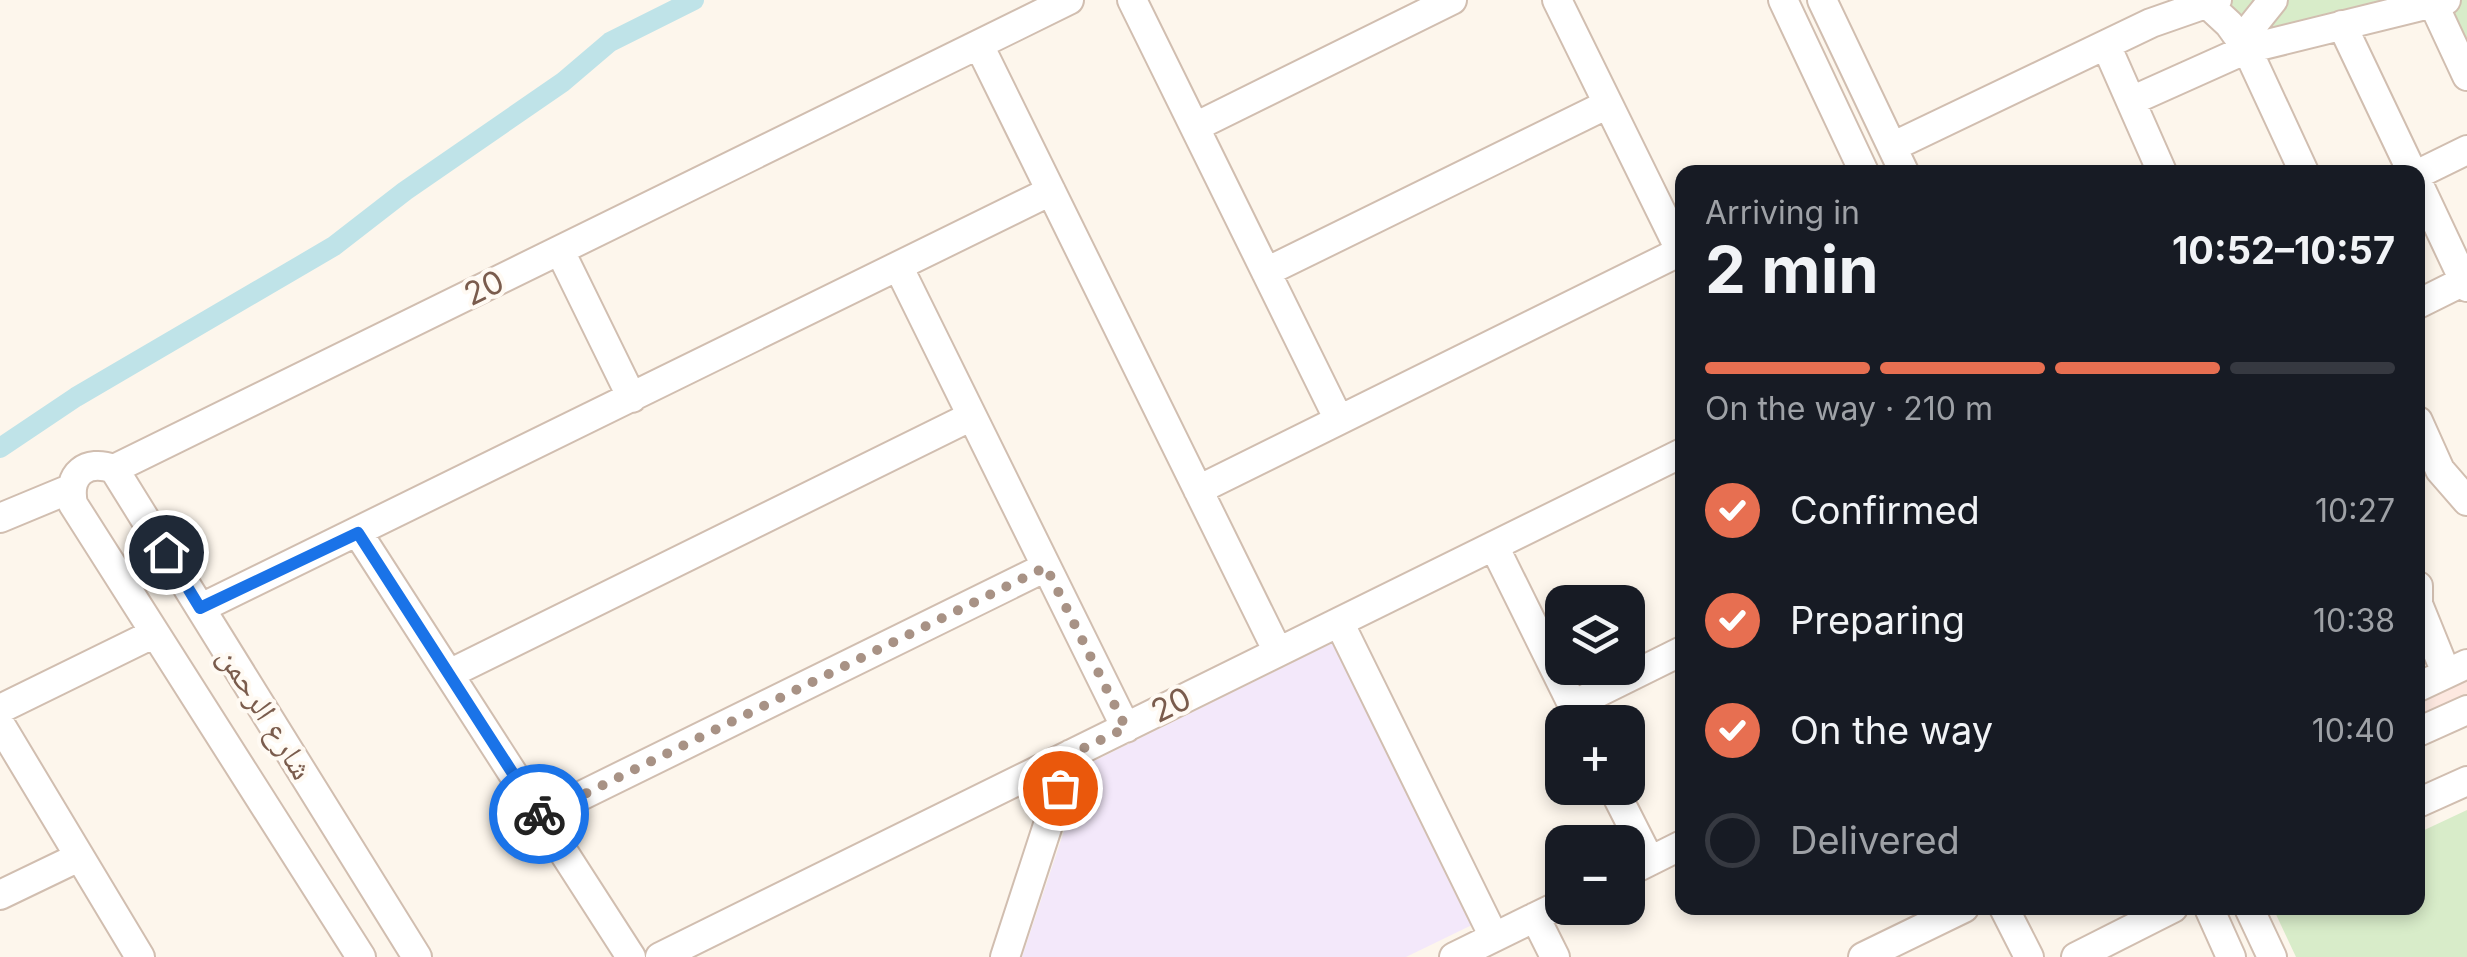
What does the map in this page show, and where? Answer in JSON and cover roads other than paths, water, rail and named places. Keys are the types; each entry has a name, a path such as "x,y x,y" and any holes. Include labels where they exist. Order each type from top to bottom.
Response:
{"street":[{"name":"20","path":"71,497 75,476 86,466 101,464 114,469 1069,0"},
{"path":"1132,0 1339,420"},
{"path":"1195,127 1452,0"},
{"path":"1557,0 1675,239"},
{"path":"1783,0 1861,165"},
{"path":"1822,0 1901,165"},
{"path":"2247,49 2249,30 2273,0"},
{"path":"1892,147 2208,1 2247,49 2301,165"},
{"path":"2131,101 2247,49 2440,2 2467,76"},
{"path":"2342,26 2411,165"},
{"path":"979,44 1278,652"},
{"path":"2106,45 2159,165"},
{"path":"1266,272 1608,104"},
{"path":"2425,169 2467,150"},
{"path":"200,608 1051,191"},
{"path":"2425,199 2466,284 2425,301"},
{"path":"560,251 632,398"},
{"path":"1198,490 1675,256"},
{"path":"898,266 1126,728"},
{"path":"451,673 972,416"},
{"path":"2425,437 2440,470 2467,501"},
{"name":"20","path":"660,957 1675,456"},
{"name":"شارع الرحمن","path":"114,469 417,957"},
{"path":"0,518 71,497"},
{"name":"شارع الرحمن","path":"71,497 361,957"},
{"path":"358,533 631,957"},
{"path":"1494,546 1573,705"},
{"path":"540,816 1046,567"},
{"path":"2425,616 2456,668 2425,684"},
{"path":"1339,622 1494,937"},
{"path":"0,709 155,633"},
{"path":"1592,705 1675,655"},
{"path":"2425,729 2467,710"},
{"path":"0,724 140,957"},
{"path":"1006,957 1071,754"},
{"path":"2425,801 2467,781"},
{"path":"1645,862 1675,848"},
{"path":"0,896 79,857"},
{"path":"1454,957 1545,912"},
{"path":"1863,957 1950,915"},
{"path":"2007,915 2028,957"},
{"path":"2076,957 2160,915"},
{"path":"2212,915 2232,957"},
{"path":"2252,915 2272,957"},
{"path":"1535,917 1555,957"}],"waterway":[{"path":"0,448 76,397 334,246 405,191 563,82 610,42 694,0"}]}
